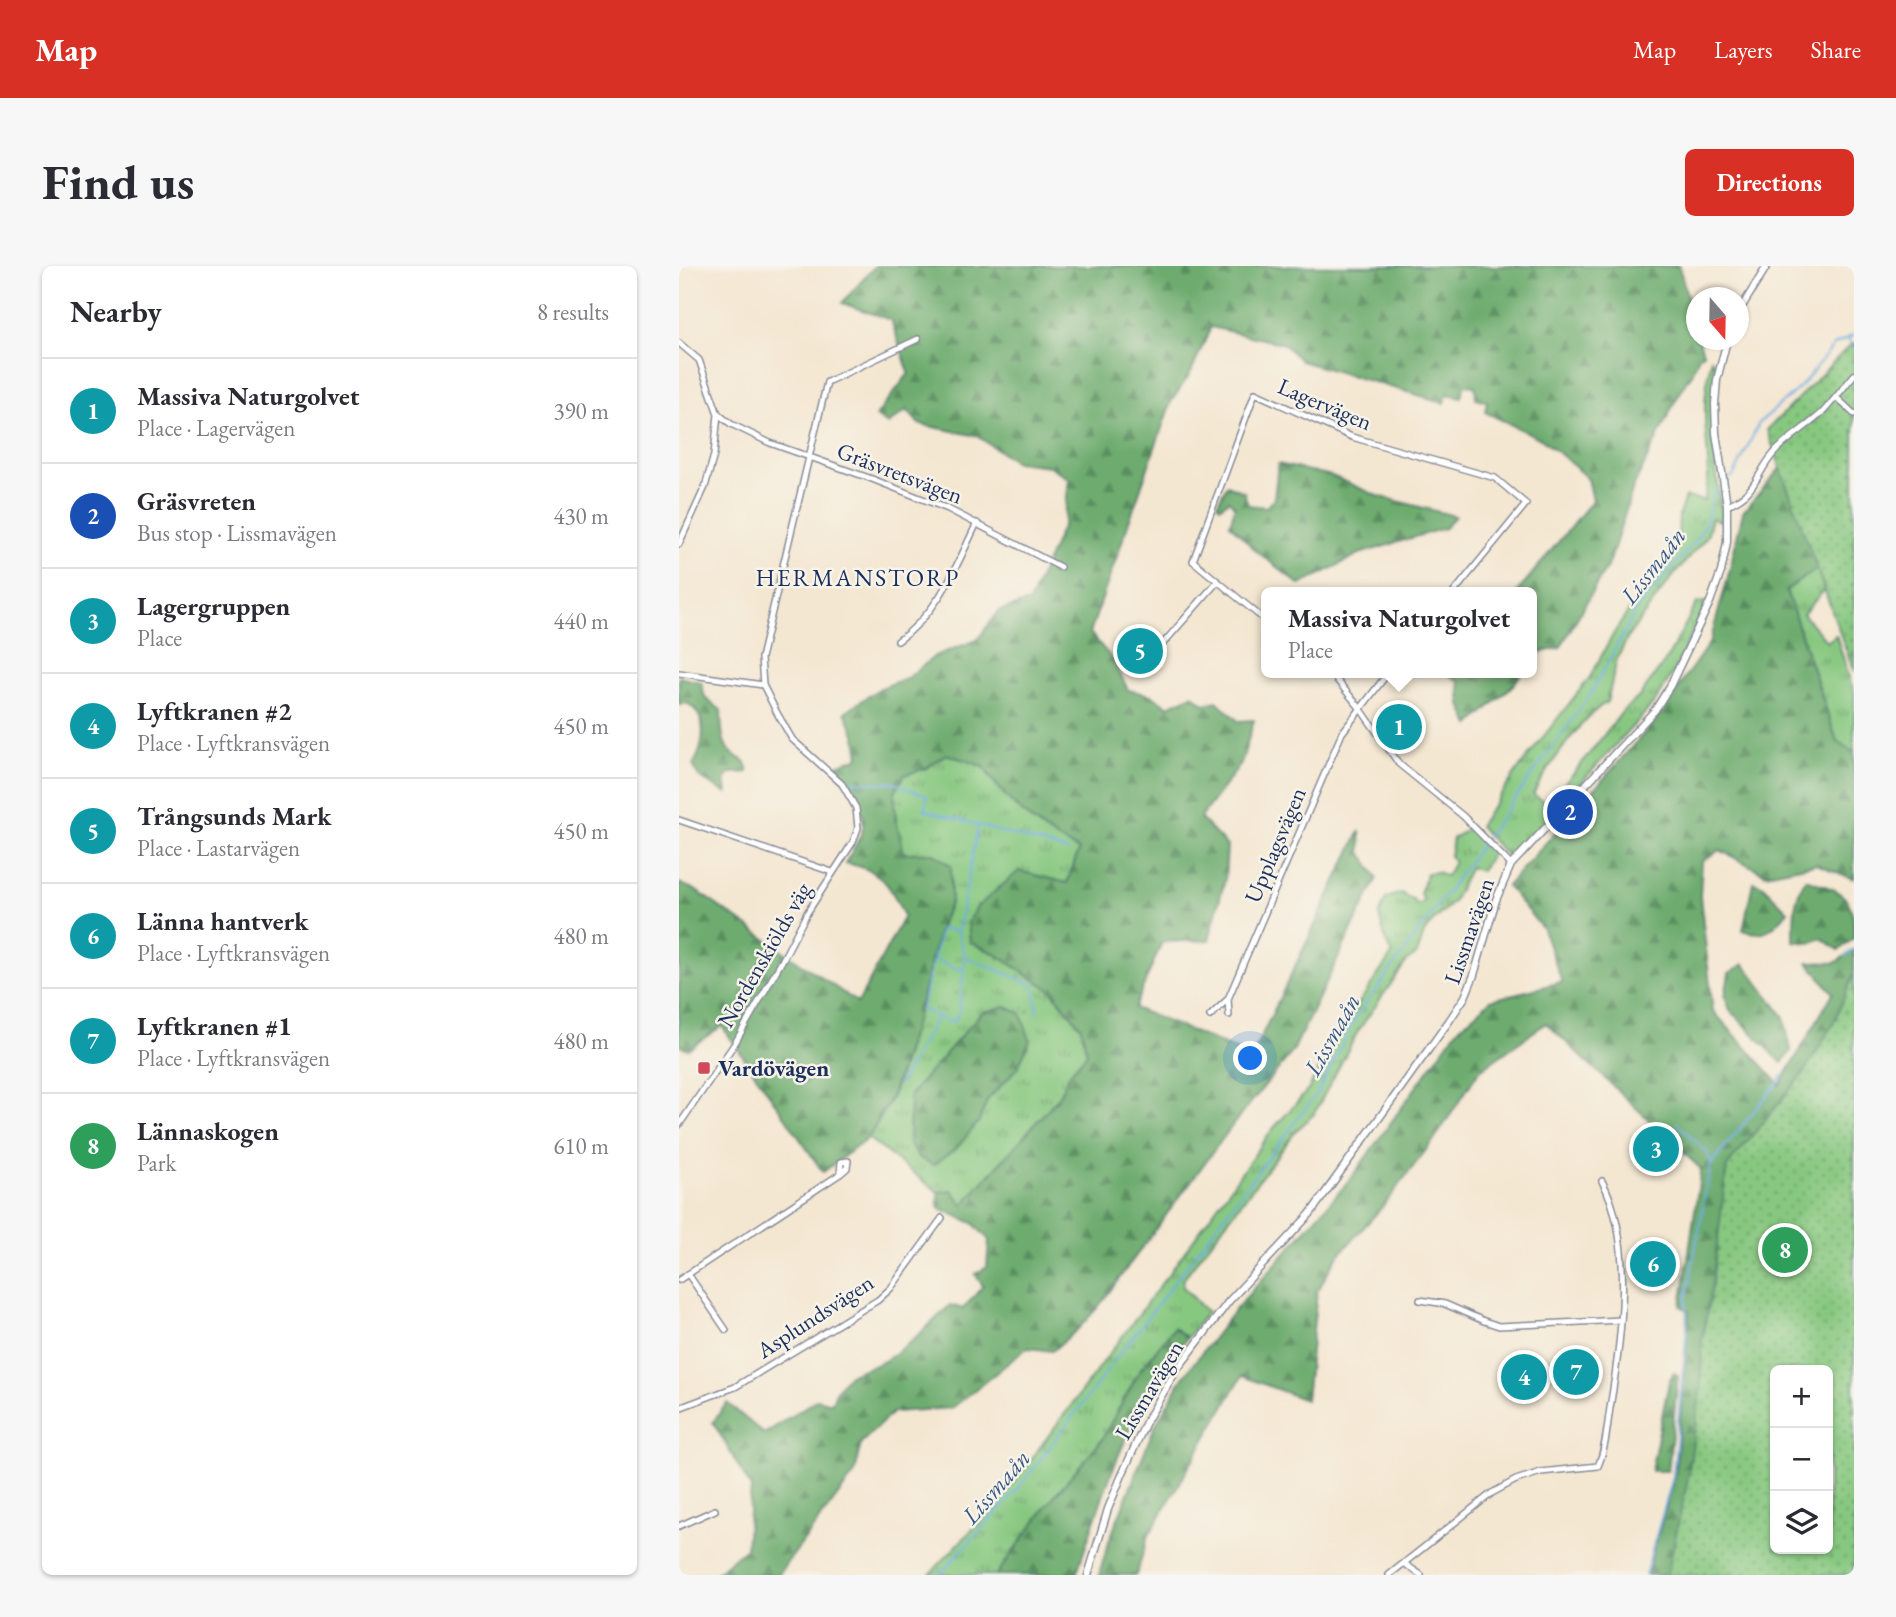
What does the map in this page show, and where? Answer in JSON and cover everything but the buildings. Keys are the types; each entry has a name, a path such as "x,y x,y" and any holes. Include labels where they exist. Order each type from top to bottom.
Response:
{"street":[{"path":"1749,295 1766,266"},
{"path":"679,673 763,685 761,658 827,382 918,339"},
{"path":"679,343 699,360 718,414 714,455 705,488 679,544"},
{"name":"Lissmavägen","path":"1088,1575 1108,1509 1122,1475 1146,1422 1176,1371 1229,1301 1310,1214 1465,997 1496,900 1511,865 1637,731 1670,686 1710,602 1721,572 1727,542 1727,505 1716,433 1715,404 1724,350"},
{"path":"1727,505 1750,492 1761,470 1776,451 1822,413 1854,374"},
{"name":"Lagervägen","path":"1261,617 1193,561 1255,393 1352,437 1495,478 1526,503 1458,587"},
{"path":"1836,397 1854,414"},
{"name":"Gräsvretsvägen","path":"718,414 731,424 809,457 948,509 1060,567"},
{"name":"Gräsvretsvägen","path":"898,641 917,628 937,605 977,523"},
{"path":"1139,671 1217,582"},
{"path":"1335,678 1399,764 1463,816 1511,865"},
{"path":"1360,708 1384,678"},
{"name":"Nordenskiölds väg","path":"679,1125 734,1043 807,913 853,842 858,828 856,808 842,784 792,739 763,685"},
{"name":"Upplagsvägen","path":"1228,999 1342,733 1360,708"},
{"path":"679,820 832,872"},
{"path":"1228,999 1229,1015"},
{"path":"1210,1016 1228,999"},
{"path":"679,1280 840,1174"},
{"path":"1388,1575 1405,1564 1471,1507 1515,1480 1557,1469 1598,1466 1606,1432 1621,1320 1620,1252 1608,1192 1602,1181"},
{"name":"Asplundsvägen","path":"679,1408 735,1387 878,1300 891,1288 942,1218"},
{"path":"688,1274 726,1329"},
{"path":"1420,1300 1445,1304 1499,1326 1621,1320"},
{"path":"679,1526 715,1510"},
{"path":"1405,1564 1421,1575"}],"green space":[{"path":"875,266 1679,266 1686,292 1686,350 1702,350 1703,353 1675,401 1633,488 1610,561 1560,648 1537,653 1537,587 1521,587 1593,500 1588,479 1541,439 1485,412 1487,401 1476,399 1475,386 1464,385 1461,397 1447,394 1445,403 1301,361 1284,344 1211,327 1191,372 1171,402 1090,633 1114,661 1128,690 1151,695 1168,706 1193,695 1204,704 1217,701 1238,721 1254,720 1241,764 1200,818 1227,846 1225,879 1209,940 1162,942 1134,1008 1252,1056 1360,831 1361,852 1377,878 1293,1051 1235,1122 1098,1307 1078,1329 1052,1351 1027,1348 952,1408 893,1412 861,1443 855,1473 778,1575 714,1575 746,1548 751,1488 713,1422 727,1403 764,1434 817,1399 832,1403 837,1390 849,1375 892,1356 950,1305 963,1309 983,1286 975,1274 987,1267 989,1240 973,1223 939,1208 938,1192 952,1190 963,1205 1058,1098 1070,1073 1087,1054 1081,1027 1051,990 994,953 970,942 968,923 977,907 1019,871 1067,883 1079,850 1050,834 1025,815 1002,792 983,766 946,754 926,768 904,775 894,794 896,820 904,853 933,853 951,866 951,901 940,927 918,1013 893,1093 868,1138 823,1172 722,1026 688,1049 679,1045 679,883 695,890 858,1003 904,916 883,880 868,870 845,863 858,841 863,818 850,787 834,766 859,757 856,736 845,712 879,689 909,677 935,656 977,640 999,611 1029,602 1064,523 1069,479 1050,466 1016,462 977,436 919,424 907,410 888,424 876,416 909,373 891,320 842,303"},
{"path":"1854,344 1854,672 1767,430"},
{"path":"1711,359 1715,364 1713,447 1723,522 1712,518 1707,536 1629,635 1617,659 1607,702 1576,730 1533,794 1546,803 1574,773 1623,711 1640,696 1668,657 1697,603 1707,602 1675,669 1655,702 1517,853 1506,855 1479,826 1522,764 1590,677 1641,592 1674,550 1678,542 1679,515 1685,497 1704,500 1708,479 1705,402"},
{"path":"1789,458 1827,562 1786,590 1837,741 1854,753 1854,879 1816,864 1766,874 1720,850 1702,861 1700,896 1713,1011 1780,1085 1833,993 1808,962 1835,963 1854,950 1854,1575 1646,1575 1675,1477 1689,1311 1681,1306 1701,1169 1546,1023 1479,1071 1436,1137 1382,1207 1337,1257 1317,1291 1306,1400 1242,1376 1148,1537 1136,1575 1099,1575 1109,1541 1154,1428 1183,1377 1235,1310 1349,1181 1457,1030 1491,1000 1562,982 1543,929 1507,886 1650,727 1710,642 1743,512"},
{"path":"1278,464 1332,476 1378,496 1455,516 1445,528 1359,554 1300,585 1255,550 1230,524 1235,507 1229,500 1220,507 1217,504 1227,485 1244,492 1248,505 1266,507 1274,500"},
{"path":"1827,562 1828,586 1803,614 1827,642 1836,635 1854,693 1854,753 1837,741 1786,590"},
{"path":"679,677 701,682 705,698 721,710 722,735 727,747 746,762 748,772 730,773 725,779 727,793 699,777 693,765 702,740 702,723 687,703 679,705"},
{"path":"1454,678 1518,678 1470,725 1461,705 1459,681"},
{"path":"946,754 983,766 1002,792 1025,815 1050,834 1079,850 1067,883 970,942 994,953 1051,990 1081,1027 1087,1054 1070,1073 1058,1098 963,1205 952,1190 938,1192 868,1138 894,1091 934,947 951,901 933,853 904,853 896,820 894,794 904,775 926,768"},
{"path":"1471,828 1493,851 1481,871 1470,867 1453,902 1424,933 1417,954 1407,961 1358,1031 1314,1114 1296,1131 1184,1278 1183,1287 1207,1312 1187,1338 1174,1328 1140,1370 1102,1440 1055,1495 996,1575 929,1575 1003,1497 1273,1129 1309,1089 1335,1038 1393,953 1386,942 1379,915 1386,898 1401,893 1417,905 1424,901 1420,893 1427,873 1437,872 1446,876 1454,862 1450,856 1453,838"},
{"path":"1806,879 1838,892 1849,904 1854,938 1839,950 1821,938 1810,943 1794,941 1796,901"},
{"path":"1753,882 1762,885 1788,911 1769,930 1757,933 1743,930"},
{"path":"1744,964 1784,1017 1791,1051 1782,1063 1730,1010 1725,997 1729,973"},
{"path":"1854,973 1854,1575 1667,1575 1687,1483 1701,1388 1702,1339 1727,1166 1803,1074 1833,1024"},
{"path":"1005,1006 1021,1014 1030,1040 1017,1069 988,1099 979,1121 957,1148 933,1165 918,1157 909,1144 910,1095 981,1013"},
{"path":"1174,1328 1187,1338 1140,1408 1120,1451 1076,1575 996,1575 1055,1495 1102,1440 1140,1370"},
{"path":"1674,1373 1678,1376 1668,1471 1651,1471 1669,1382"}],"waterway":[{"name":"Lissmaån","path":"1729,479 1734,475 1759,423 1800,387 1834,345 1854,335"},
{"path":"1848,338 1854,350"},
{"name":"Lissmaån","path":"939,1575 1017,1490 1318,1092 1355,1019 1590,695 1637,609 1695,541 1705,525 1715,491 1719,488"},
{"path":"851,781 892,782 927,796 925,810 1068,851"},
{"path":"937,1017 954,1022 959,1012 965,957 958,932 978,825"},
{"path":"899,1084 937,1017 921,1009 941,928 958,932"},
{"path":"1845,956 1854,949"},
{"path":"966,957 1034,985 1037,1011"},
{"path":"935,960 962,970"},
{"path":"1676,1123 1707,1152 1711,1164 1783,1076"},
{"path":"1645,1575 1673,1477 1687,1329 1686,1300 1711,1164"}],"place":[{"name":"Trångsunds Mark","path":"1140,651"},
{"name":"Massiva Naturgolvet","path":"1399,727"},
{"name":"Gräsvreten","path":"1570,812"},
{"name":"Vardövägen","path":"704,1068"},
{"name":"Lagergruppen","path":"1656,1149"},
{"name":"Lännaskogen","path":"1785,1250"},
{"name":"Länna hantverk","path":"1653,1264"},
{"name":"Lyftkranen #1","path":"1576,1372"},
{"name":"Lyftkranen #2","path":"1524,1377"}],"district":[{"name":"HERMANSTORP","path":"858,578"}]}
